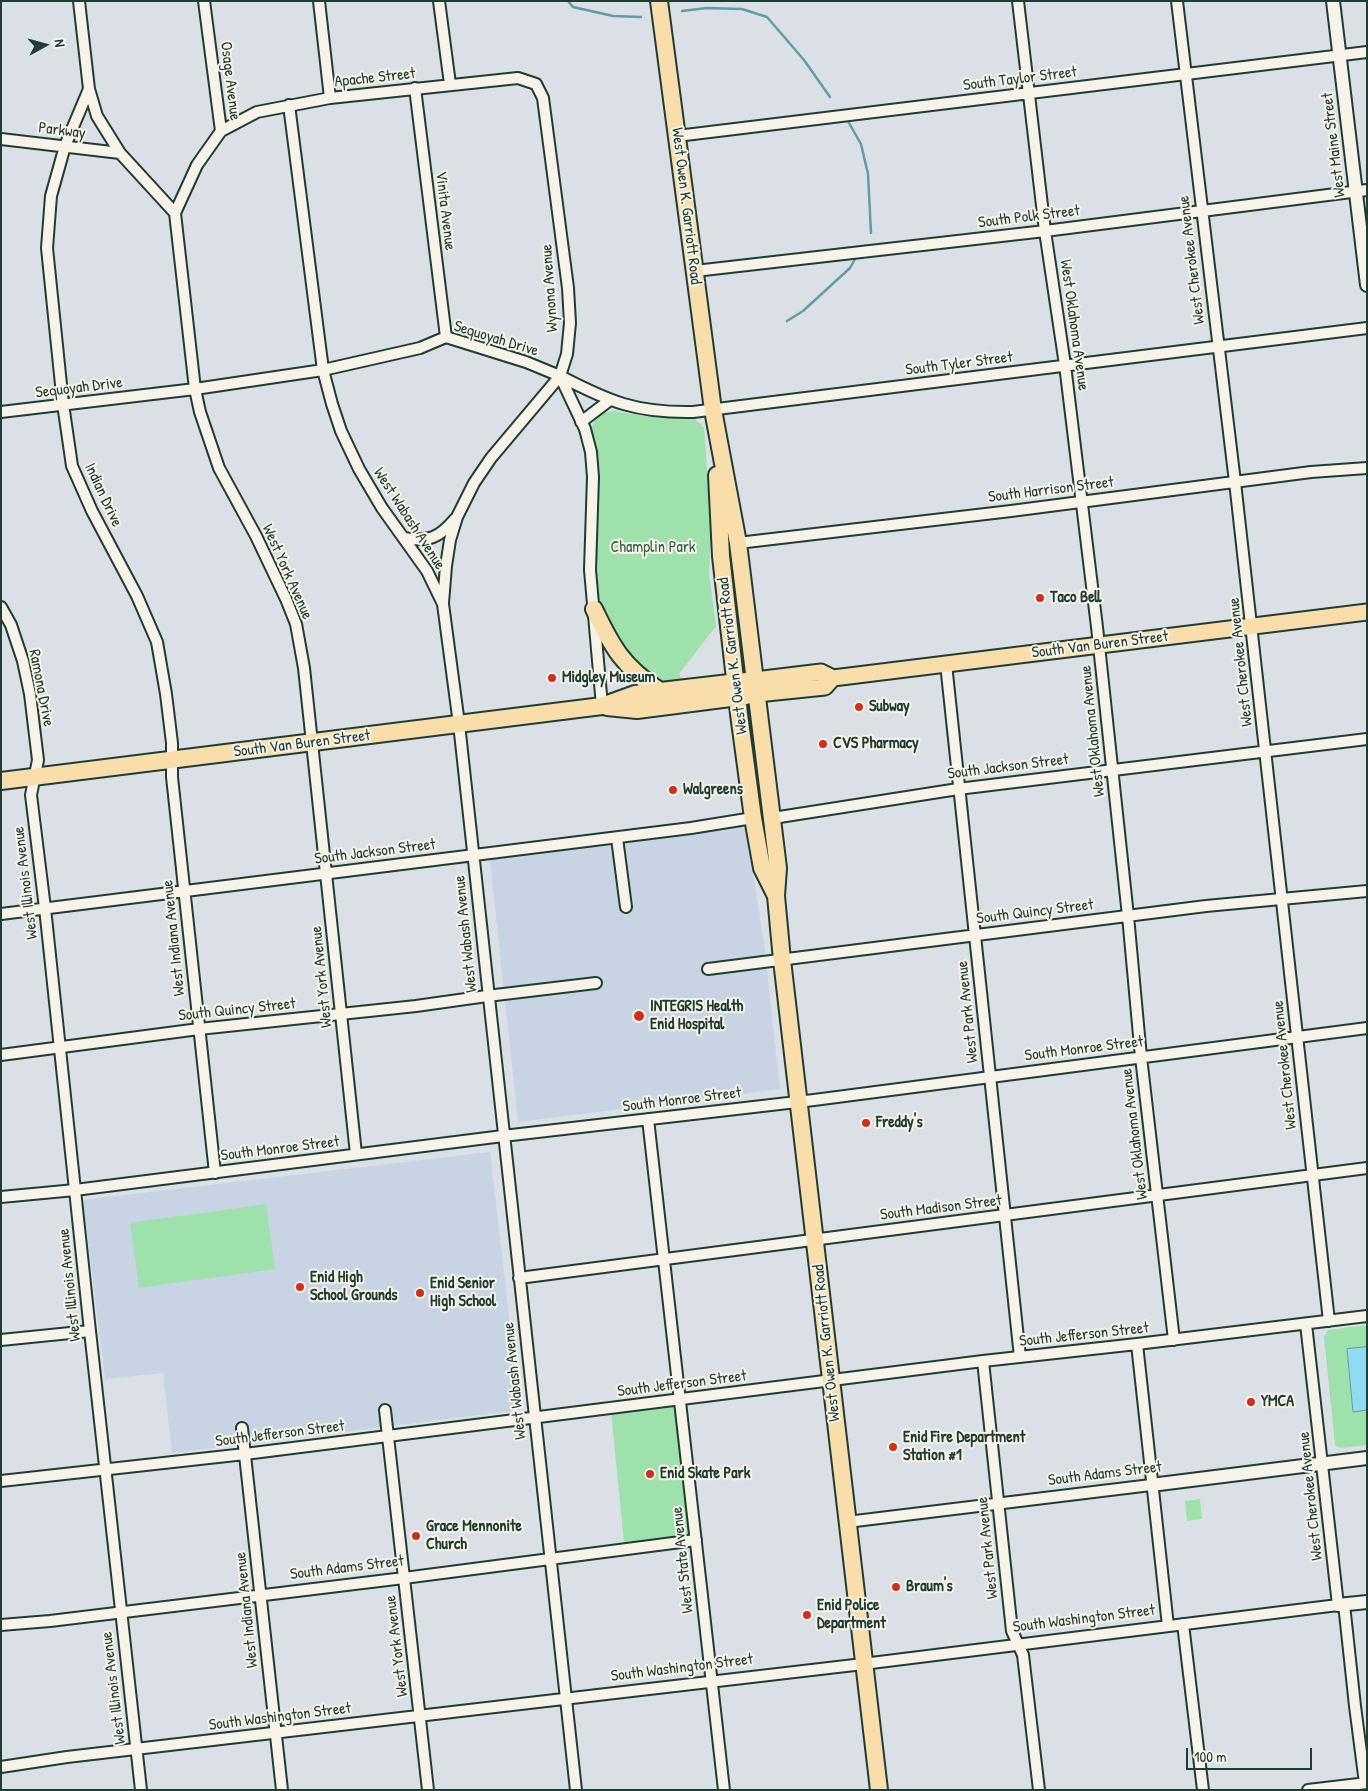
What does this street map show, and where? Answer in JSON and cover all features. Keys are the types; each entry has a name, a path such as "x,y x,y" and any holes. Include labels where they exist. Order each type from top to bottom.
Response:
{"highway":[{"name":"West Owen K. Garriott Road","path":"659,1 713,410 738,543 773,818 778,868 776,896 782,960 879,1790"},
{"name":"West Owen K. Garriott Road","path":"713,410 721,556 736,690 753,818 762,868 776,896"},
{"path":"594,608 611,644 626,664 644,681 660,691"},
{"name":"South Van Buren Street","path":"602,706 637,710 756,687"},
{"name":"South Van Buren Street","path":"1,782 602,706 635,694 660,691 736,690"}],"main road":[{"name":"South Van Buren Street","path":"756,687 821,672 833,678 1367,612"}],"street":[{"name":"Indian Drive","path":"79,1 89,89 97,116 120,153"},
{"name":"Osage Avenue","path":"175,213 197,165 221,131 204,1"},
{"path":"319,1 330,98"},
{"path":"439,1 450,84"},
{"name":"West Oklahoma Avenue","path":"1018,1 1045,230 1065,365 1099,645 1141,1057 1174,1340"},
{"name":"West Cherokee Avenue","path":"1176,1 1252,627 1329,1321"},
{"name":"West Maine Street","path":"1332,1 1361,191 1367,285"},
{"name":"South Taylor Street","path":"677,136 1367,52"},
{"name":"Apache Street","path":"221,131 256,112 288,104 450,84 518,78 536,84"},
{"name":"Wynona Avenue","path":"443,604 450,540 457,517 474,483 491,458 560,376 568,354 570,324 568,288 543,98 536,84"},
{"name":"Vinita Avenue","path":"415,88 446,337"},
{"name":"Indian Drive","path":"89,89 65,146 51,196 47,248 63,404 72,466 92,510 137,596 157,642 166,694 172,743 172,760"},
{"name":"West Wabash Avenue","path":"288,104 323,370 332,404 341,431 359,469 382,508 427,571 443,604 459,724 487,996 576,1790"},
{"name":"Parkway","path":"1,139 120,153"},
{"path":"120,153 175,213"},
{"name":"South Polk Street","path":"694,271 1361,191"},
{"name":"West York Avenue","path":"175,213 195,389 200,412 219,468 256,536 296,624 304,668 356,1154"},
{"name":"South Tyler Street","path":"560,376 610,400 640,409 668,413 713,410 1367,328"},
{"name":"Sequoyah Drive","path":"1,412 195,389 323,370 420,348 446,337 526,362 560,376"},
{"path":"560,376 581,422 591,452 593,477 590,570 602,706"},
{"path":"581,422 610,400"},
{"name":"South Harrison Street","path":"738,543 1011,511 1311,472 1367,468"},
{"name":"Wynona Avenue","path":"404,538 427,540 438,536 457,517"},
{"name":"Ramona Drive","path":"1,607 11,625 23,661 30,694 38,760 34,777"},
{"name":"West Park Avenue","path":"946,664 1020,1357"},
{"name":"South Jackson Street","path":"773,818 958,789 1367,739"},
{"name":"West Indiana Avenue","path":"172,760 172,777 215,1173"},
{"name":"West Illinois Avenue","path":"34,777 31,795 141,1790"},
{"name":"South Jackson Street","path":"1,914 617,838 753,818"},
{"path":"617,838 626,907"},
{"name":"South Quincy Street","path":"708,969 974,934 1282,898 1367,891"},
{"name":"South Quincy Street","path":"1,1055 199,1029 416,1006 596,983"},
{"name":"South Monroe Street","path":"1,1197 76,1190 356,1154 799,1101 1367,1028"},
{"name":"West State Avenue","path":"648,1119 724,1790"},
{"name":"South Madison Street","path":"519,1278 1367,1168"},
{"name":"South Jefferson Street","path":"1,1481 245,1454 983,1361 1367,1316"},
{"name":"West Cherokee Avenue","path":"1306,1324 1354,1706 1366,1783"},
{"path":"1,1340 90,1330"},
{"path":"1137,1344 1168,1626"},
{"name":"West Park Avenue","path":"983,1361 1012,1631 1023,1655 1039,1790"},
{"name":"West York Avenue","path":"385,1410 428,1790"},
{"name":"West Indiana Avenue","path":"242,1428 282,1790"},
{"name":"South Adams Street","path":"847,1522 1367,1458"},
{"name":"South Adams Street","path":"1,1625 404,1578 696,1540"},
{"name":"South Washington Street","path":"1,1767 136,1749 863,1664 1367,1602"},
{"path":"1183,1624 1203,1790"},
{"path":"1308,1790 1366,1783"}],"shaded area":[{"name":"INTEGRIS Health Enid Hospital","path":"739,826 746,829 764,944 780,1089 518,1122 490,860"},
{"name":"Enid High School Grounds","path":"490,1152 520,1410 172,1453 163,1373 105,1379 83,1200"}],"green space":[{"name":"Champlin Park","path":"614,411 642,416 697,418 696,421 704,427 711,527 709,574 716,626 679,674 682,680 656,684 643,674 606,623 599,600 594,560 596,458 592,428 599,416"},
{"path":"266,1204 275,1269 139,1288 130,1223"},
{"path":"1367,1325 1367,1445 1340,1448 1335,1445 1324,1337 1328,1330"},
{"name":"Enid Skate Park","path":"675,1406 690,1535 624,1543 611,1412"},
{"path":"1200,1499 1202,1519 1187,1521 1185,1501"}],"water":[{"path":"1367,1347 1367,1410 1353,1412 1347,1349"}],"waterway":[{"path":"568,1 573,7 613,16 641,17"},
{"path":"682,11 707,8 742,9 767,17 804,60 830,97"},
{"path":"849,123 861,144 868,174 871,233"},
{"path":"787,321 803,311 850,268 855,259"}],"place":[{"name":"Taco Bell","path":"1040,598"},
{"name":"Midgley Museum","path":"552,678"},
{"name":"Subway","path":"859,707"},
{"name":"CVS Pharmacy","path":"823,744"},
{"name":"Walgreens","path":"673,790"},
{"name":"INTEGRIS Health Enid Hospital","path":"639,1016"},
{"name":"Freddy's","path":"866,1123"},
{"name":"Enid High School Grounds","path":"300,1287"},
{"name":"Enid Senior High School","path":"420,1293"},
{"name":"YMCA","path":"1251,1402"},
{"name":"Enid Fire Department Station #1","path":"893,1447"},
{"name":"Enid Skate Park","path":"650,1474"},
{"name":"Grace Mennonite Church","path":"416,1536"},
{"name":"Braum's","path":"896,1587"},
{"name":"Enid Police Department","path":"807,1615"}]}
